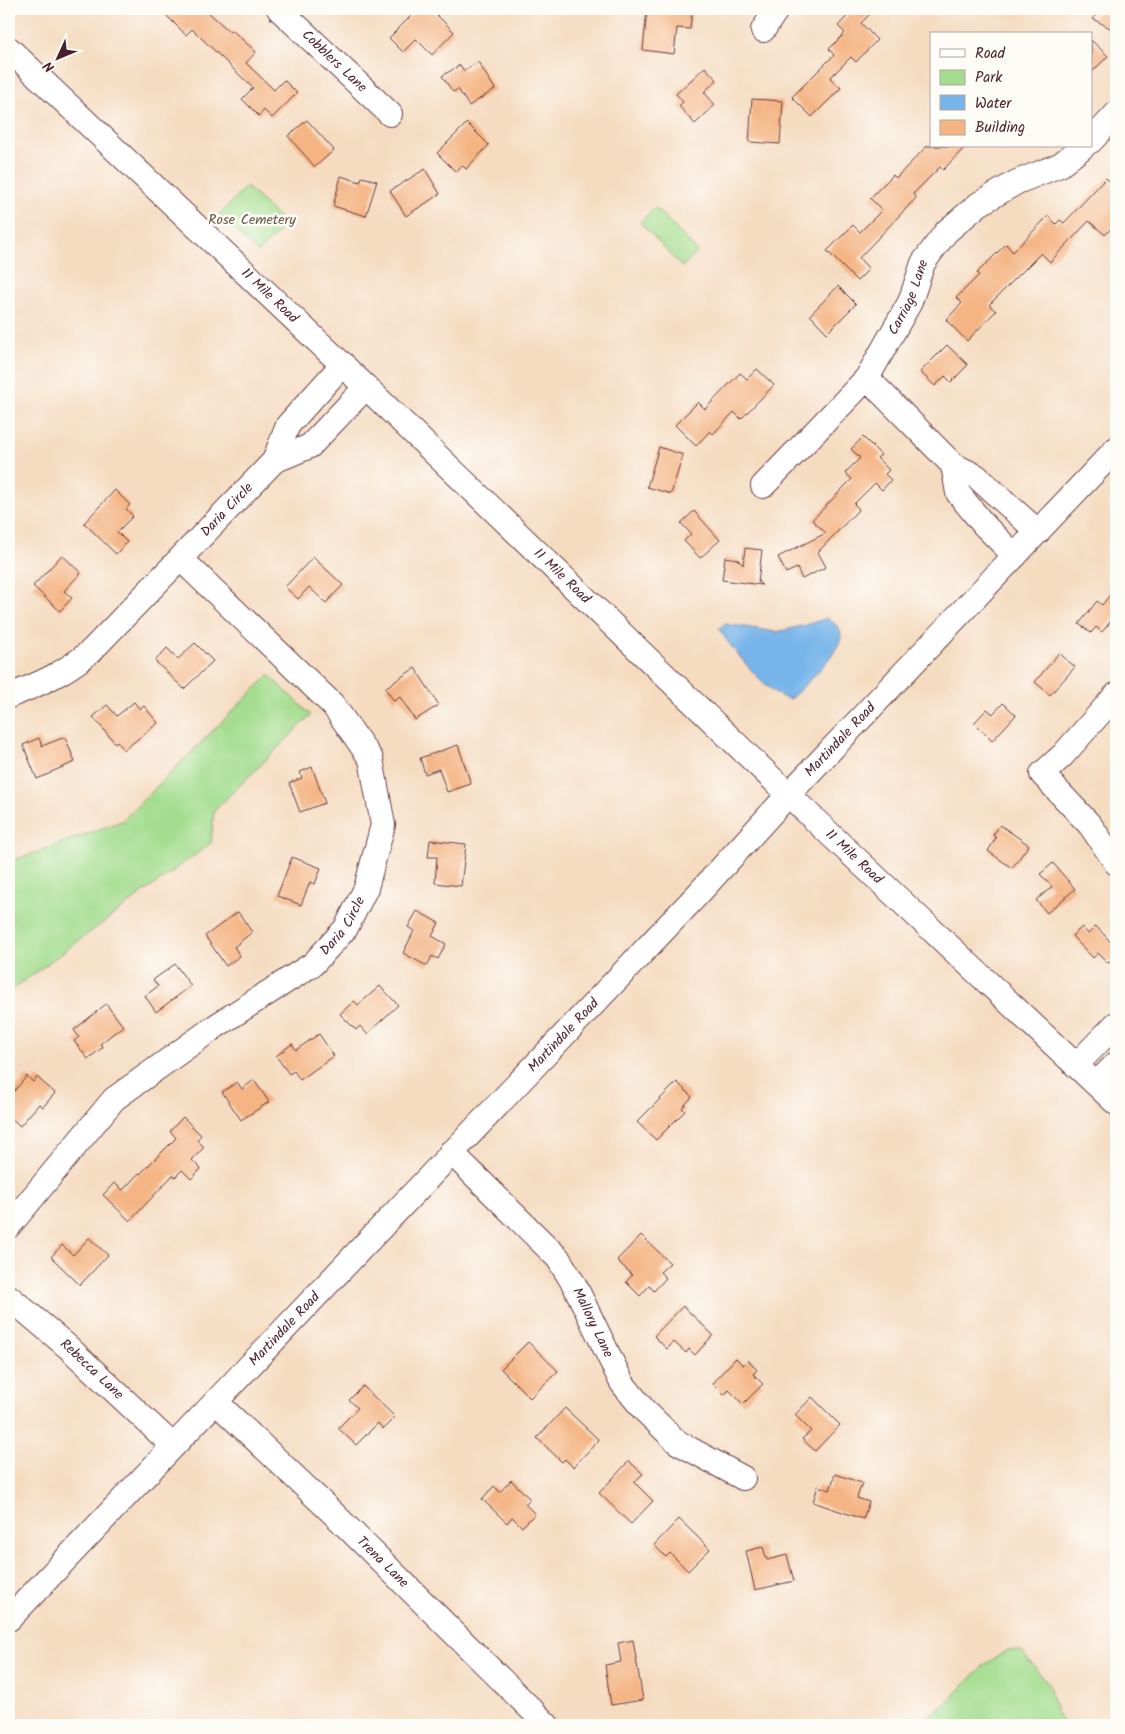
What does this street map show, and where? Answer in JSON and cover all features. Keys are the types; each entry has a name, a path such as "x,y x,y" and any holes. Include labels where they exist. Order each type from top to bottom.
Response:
{"street":[{"name":"Cobblers Lane","path":"279,9 390,114"},
{"path":"763,30 777,9"},
{"name":"11 Mile Road","path":"9,49 343,364 789,794 1116,1103"},
{"path":"1092,140 1116,114"},
{"name":"Carriage Lane","path":"763,486 867,378 910,302 923,263 946,232 979,204 1017,182 1060,166 1082,148"},
{"name":"Daria Circle","path":"9,696 42,683 79,662 92,650 274,461 288,425 343,364"},
{"path":"867,378 953,465 976,476 1038,532"},
{"name":"Daria Circle","path":"274,461 310,446 366,387"},
{"name":"Martindale Road","path":"9,1619 172,1445 216,1402 691,901 789,794 1116,449"},
{"path":"953,465 958,492 984,525 1015,556"},
{"name":"Daria Circle","path":"9,1226 114,1099 216,1026 313,964 346,928 366,888 383,825 371,759 333,705 180,559"},
{"path":"1116,694 1064,755 1042,774 1090,825 1116,862"},
{"path":"1076,1065 1116,1024"},
{"path":"1096,1084 1116,1064"},
{"name":"Mallory Lane","path":"451,1152 558,1258 575,1286 622,1382 644,1410 677,1442 743,1478"},
{"name":"Rebecca Lane","path":"9,1297 68,1347 172,1445"},
{"name":"Trena Lane","path":"216,1402 331,1512 547,1725"}],"green space":[{"name":"Rose Cemetery","path":"246,186 286,224 258,253 219,215"},
{"path":"655,207 698,252 682,267 640,222"},
{"path":"269,675 311,715 214,811 211,843 9,992 9,862 122,821"},
{"path":"1008,1650 1022,1652 1049,1685 1056,1712 1065,1725 905,1725 928,1716 938,1709 982,1667"}],"water":[{"path":"827,618 839,629 841,635 840,642 820,669 790,699 772,690 755,674 737,654 719,628 726,624 776,632"}],"building":[{"path":"160,9 205,9 256,52 246,63 274,90 284,80 297,93 272,118 264,110 259,116 242,99 253,88 192,29 186,35"},
{"path":"418,9 431,9 454,32 432,55 416,39 403,52 389,38"},
{"path":"647,9 692,11 690,29 677,28 674,54 643,50"},
{"path":"854,9 875,9 861,23 877,40 856,62 851,57 830,78 841,88 812,117 792,97 834,55 829,49 845,33 838,26"},
{"path":"1099,9 1116,9 1116,31 1093,19"},
{"path":"1092,41 1108,56 1092,72"},
{"path":"478,62 495,89 469,106 458,89 453,92 442,76 460,65 464,71"},
{"path":"705,67 717,80 704,92 715,105 695,124 679,106 683,102 676,94"},
{"path":"752,99 783,101 780,144 749,142"},
{"path":"307,120 334,150 315,167 288,136"},
{"path":"467,123 489,145 466,169 462,165 456,172 437,153"},
{"path":"927,146 930,146 930,148 964,148 943,170 940,167 913,194 916,198 859,258 869,269 857,281 827,251 853,225 860,232 882,210 870,198 893,175 896,178"},
{"path":"425,169 440,194 406,216 390,191"},
{"path":"341,176 360,182 362,177 377,181 366,216 333,206"},
{"path":"1106,178 1116,188 1116,223 1105,235 1089,221 1050,262 1041,253 989,305 996,311 967,341 946,320 962,303 956,298 979,275 977,273 1006,244 1013,252 1048,216 1056,224 1060,220 1064,223"},
{"path":"838,286 856,304 827,333 810,315"},
{"path":"947,345 968,365 951,382 945,376 935,386 920,372"},
{"path":"757,369 774,385 741,419 734,412 713,434 710,431 696,446 675,425 698,402 705,409 740,373 747,379"},
{"path":"863,437 881,455 877,458 889,470 885,474 891,480 882,490 875,483 854,504 859,509 818,552 826,567 802,579 797,568 786,573 778,557 826,533 812,520 852,479 845,473 860,458 851,449"},
{"path":"659,447 683,455 671,494 647,487"},
{"path":"115,490 130,505 126,509 133,516 117,532 127,542 116,554 84,523"},
{"path":"694,511 720,540 700,558 684,541 691,534 681,523"},
{"path":"745,548 762,550 758,582 762,585 722,580 725,557 737,559 743,565"},
{"path":"62,555 81,573 64,591 72,598 60,611 33,586"},
{"path":"313,557 343,585 326,603 309,587 298,599 285,587"},
{"path":"1116,587 1116,615 1102,632 1096,627 1091,633 1079,624 1097,601 1102,605"},
{"path":"195,643 213,661 184,689 155,661 167,648 178,659"},
{"path":"1059,653 1075,667 1050,695 1035,682"},
{"path":"415,668 439,705 415,720 400,697 394,701 385,688"},
{"path":"134,702 140,709 144,706 158,723 124,750 117,741 115,743 93,717 107,705 117,716"},
{"path":"1003,703 1016,715 992,741 974,723 987,709 993,714"},
{"path":"65,737 75,762 37,779 23,745 39,738 42,746"},
{"path":"458,745 471,784 447,792 439,769 425,774 420,758"},
{"path":"312,767 325,803 300,812 289,783 302,778 300,772"},
{"path":"1000,825 1029,845 1012,868 988,851 996,838 993,835"},
{"path":"430,840 466,844 461,886 435,883 437,857 428,857"},
{"path":"292,857 321,868 315,884 310,882 301,905 277,896"},
{"path":"1053,863 1075,889 1047,913 1036,900 1052,887 1040,874"},
{"path":"417,911 439,923 432,936 446,944 438,959 432,956 427,966 403,953 414,931 408,927"},
{"path":"238,912 252,932 234,947 240,956 226,966 205,936"},
{"path":"1096,926 1116,948 1116,956 1108,963 1098,953 1093,958 1072,936 1082,927 1088,934"},
{"path":"175,964 191,986 156,1012 145,996 158,986 153,980"},
{"path":"380,986 398,1005 367,1034 360,1026 356,1030 340,1014 354,1001 358,1005"},
{"path":"106,1004 123,1026 100,1044 103,1047 88,1059 74,1041 79,1037 74,1030"},
{"path":"319,1034 334,1056 300,1080 294,1071 289,1074 276,1056 292,1044 296,1050"},
{"path":"27,1076 33,1082 37,1077 55,1093 43,1107 39,1104 20,1126 9,1116 9,1097"},
{"path":"254,1080 269,1102 241,1120 222,1092 237,1082 242,1089"},
{"path":"677,1082 692,1097 682,1108 685,1111 656,1140 637,1122"},
{"path":"183,1117 201,1135 197,1140 204,1147 192,1160 201,1169 191,1179 182,1170 175,1177 173,1175 130,1221 103,1195 114,1183 123,1190 140,1174 176,1138 170,1131"},
{"path":"641,1235 670,1263 660,1272 666,1278 654,1291 649,1286 640,1296 626,1282 632,1275 617,1260"},
{"path":"89,1238 108,1255 80,1285 51,1257 62,1245 73,1255"},
{"path":"683,1306 713,1335 695,1355 689,1349 686,1353 674,1342 667,1349 654,1336"},
{"path":"528,1342 558,1371 530,1398 501,1369"},
{"path":"736,1358 743,1365 748,1360 757,1370 753,1374 763,1384 743,1404 729,1390 724,1395 712,1383"},
{"path":"363,1386 395,1417 383,1429 378,1423 356,1445 338,1428 358,1408 349,1400"},
{"path":"812,1397 840,1425 815,1451 802,1439 811,1431 795,1415"},
{"path":"565,1408 599,1440 573,1467 565,1459 562,1462 537,1438"},
{"path":"629,1461 643,1474 634,1482 653,1501 631,1524 599,1493"},
{"path":"835,1474 862,1483 857,1498 869,1502 863,1519 813,1502 818,1486 830,1490"},
{"path":"511,1480 530,1499 525,1504 535,1514 522,1527 512,1517 507,1523 482,1499 494,1486 500,1492"},
{"path":"679,1519 710,1549 688,1571 670,1553 666,1557 654,1545"},
{"path":"763,1547 767,1560 787,1555 794,1581 755,1590 746,1551"},
{"path":"633,1640 643,1700 611,1705 605,1665 621,1662 618,1643"}]}
